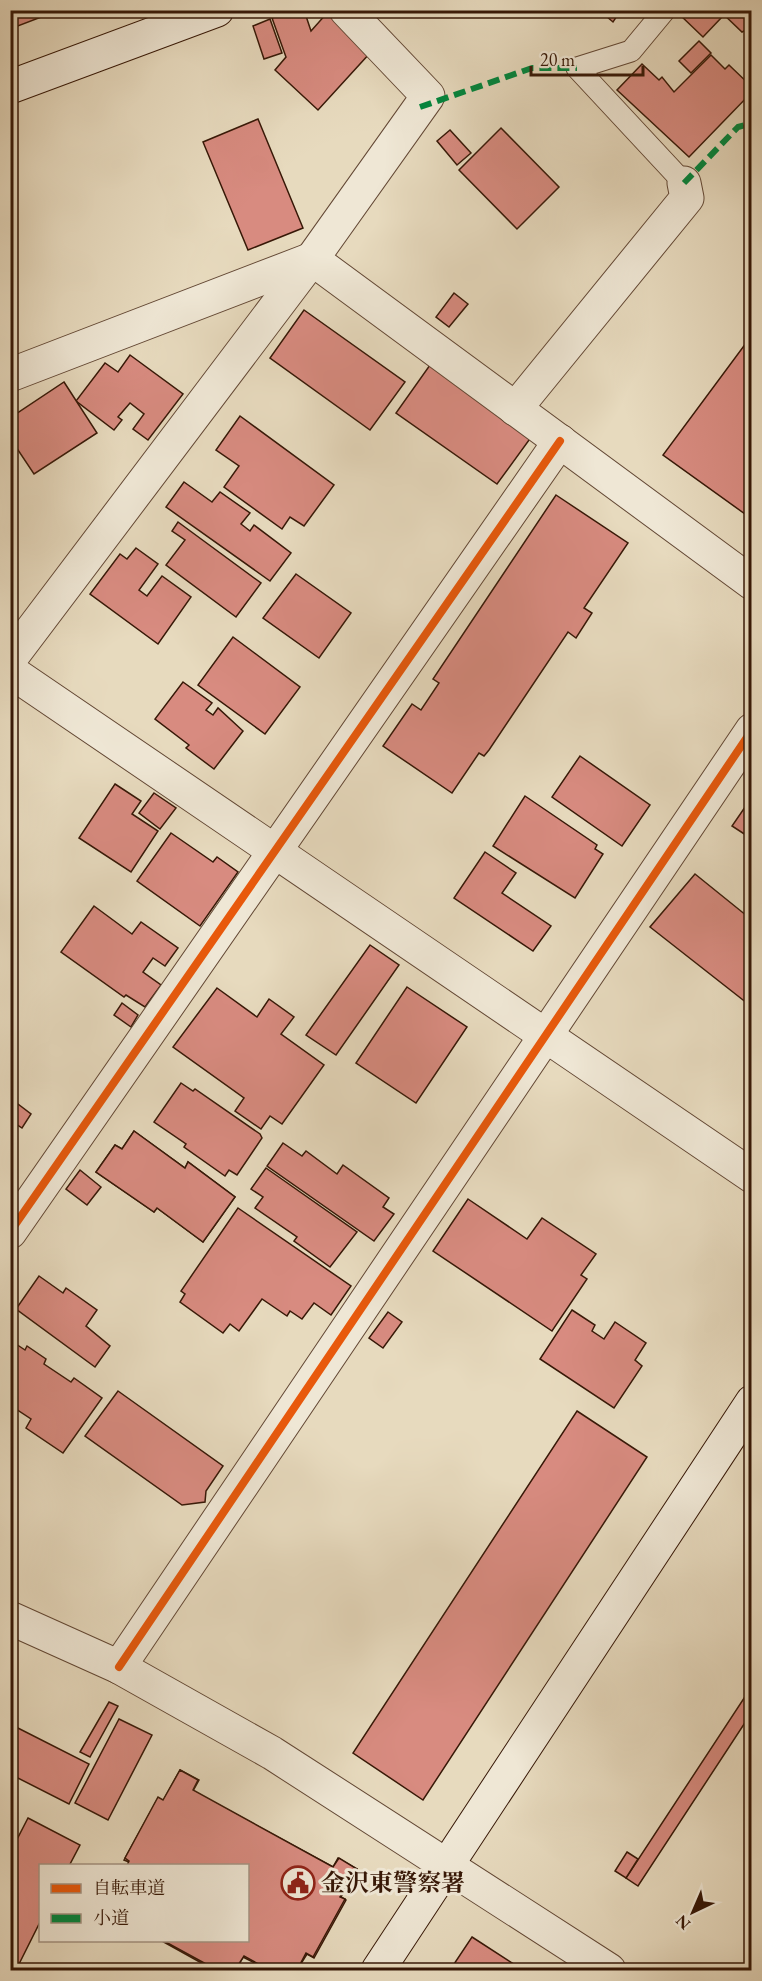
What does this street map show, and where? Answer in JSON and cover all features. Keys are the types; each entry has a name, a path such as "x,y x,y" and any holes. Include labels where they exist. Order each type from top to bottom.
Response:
{"street":[{"path":"10,87 217,10"},
{"path":"10,659 312,259 428,96 346,10"},
{"path":"515,409 687,198 684,183"},
{"path":"10,375 312,259"},
{"path":"312,259 752,583"},
{"path":"10,1232 560,441"},
{"path":"10,671 752,1176"},
{"path":"119,1667 752,730"},
{"path":"378,1971 752,1402"},
{"path":"10,1618 119,1667 272,1753 609,1971"}],"lane":[{"path":"665,10 631,51 577,68 684,183"}],"building":[{"path":"10,10 57,10 57,11 10,29"},
{"path":"295,10 304,10 311,31 327,13 370,53 318,110 275,70 286,57 272,18"},
{"path":"599,10 621,10 613,22"},
{"path":"683,10 711,10 721,18 703,37 679,14"},
{"path":"719,10 752,10 752,27 742,32"},
{"path":"270,19 282,53 264,59 253,26"},
{"path":"699,41 711,53 691,73 679,61"},
{"path":"711,55 725,69 729,65 752,87 752,92 689,157 617,90 642,64 659,80 662,77 674,92"},
{"path":"258,119 303,228 248,250 203,142"},
{"path":"501,128 559,187 517,229 459,170"},
{"path":"450,130 471,153 457,165 437,141"},
{"path":"454,293 468,304 449,327 436,317"},
{"path":"304,310 405,382 370,430 270,358"},
{"path":"752,335 752,505 745,514 663,455"},
{"path":"130,355 183,394 148,440 133,429 144,414 130,403 118,417 122,420 114,430 76,401 105,363 118,372"},
{"path":"430,365 532,436 497,484 396,413"},
{"path":"64,382 97,433 34,474 10,438 10,418"},
{"path":"240,416 334,485 304,526 290,517 282,529 224,487 239,466 216,450"},
{"path":"184,482 212,502 220,492 250,513 241,524 250,531 254,525 291,553 270,581 166,507"},
{"path":"556,495 628,543 584,608 592,613 576,638 568,632 489,750 484,756 479,753 452,793 383,746 412,704 421,710 439,683 433,679"},
{"path":"178,522 261,583 236,617 166,565 185,540 172,531"},
{"path":"136,548 158,564 139,590 147,596 162,576 191,597 158,644 90,594 120,554 127,559"},
{"path":"296,574 351,613 319,658 263,618"},
{"path":"233,637 300,687 265,734 198,685"},
{"path":"183,682 212,703 206,710 213,715 218,708 243,731 214,769 186,748 189,745 155,719"},
{"path":"580,756 650,805 622,846 552,797"},
{"path":"115,784 141,801 132,814 158,831 131,872 79,838"},
{"path":"154,793 176,808 160,829 139,813"},
{"path":"525,796 597,845 595,849 603,854 575,898 493,846"},
{"path":"752,797 752,839 732,826"},
{"path":"171,833 213,862 217,857 238,872 200,926 137,881"},
{"path":"485,852 516,873 502,893 551,926 533,951 454,898"},
{"path":"695,874 752,920 752,1007 650,927"},
{"path":"94,906 132,934 141,922 178,948 165,966 153,958 143,972 161,985 145,1007 126,995 124,997 61,952"},
{"path":"370,945 399,965 336,1055 306,1035"},
{"path":"407,987 467,1027 416,1103 356,1063"},
{"path":"217,988 257,1017 269,999 294,1017 281,1034 324,1065 282,1124 270,1116 261,1129 235,1111 244,1098 173,1047"},
{"path":"122,1003 138,1015 131,1027 114,1015"},
{"path":"181,1083 193,1091 195,1089 260,1134 262,1138 237,1175 229,1170 225,1176 184,1147 186,1144 154,1122"},
{"path":"14,1101 31,1114 22,1128 10,1120 10,1106"},
{"path":"134,1131 185,1168 188,1162 235,1197 203,1242 157,1208 154,1212 96,1172 115,1145 122,1149"},
{"path":"134,1131 185,1168 188,1162 235,1197 203,1242 157,1208 154,1212 96,1172 115,1145 122,1149"},
{"path":"283,1143 302,1156 306,1151 337,1174 343,1165 389,1198 383,1207 394,1214 374,1241 267,1166"},
{"path":"266,1168 357,1232 330,1267 294,1241 297,1237 255,1208 263,1197 251,1189"},
{"path":"80,1170 101,1187 87,1205 66,1189"},
{"path":"468,1199 527,1239 542,1218 596,1254 581,1275 587,1279 552,1331 433,1251"},
{"path":"238,1208 351,1286 331,1315 314,1303 302,1319 290,1311 287,1316 262,1299 239,1331 230,1324 223,1333 180,1302 185,1294 181,1291"},
{"path":"39,1276 63,1293 66,1288 97,1310 86,1326 110,1346 95,1367 16,1309"},
{"path":"572,1310 595,1325 592,1331 604,1339 615,1322 646,1343 635,1360 642,1366 614,1408 540,1359"},
{"path":"388,1312 402,1322 383,1348 369,1338"},
{"path":"10,1340 25,1350 27,1346 46,1359 44,1364 71,1382 74,1378 102,1398 63,1453 26,1428 31,1419 10,1405"},
{"path":"118,1391 223,1466 206,1491 205,1502 182,1505 85,1436"},
{"path":"577,1411 647,1457 423,1800 353,1753"},
{"path":"752,1686 752,1712 638,1886 626,1878"},
{"path":"109,1702 118,1706 90,1757 80,1752"},
{"path":"119,1719 152,1735 108,1820 75,1803"},
{"path":"10,1724 89,1764 69,1804 10,1774"},
{"name":"金沢東警察署","path":"180,1770 199,1780 193,1791 333,1867 338,1858 357,1869 341,1897 346,1900 314,1958 307,1954 297,1970 268,1970 243,1957 236,1970 214,1970 164,1942 249,1942 249,1864 128,1864 129,1862 124,1860 158,1798 163,1801"},
{"name":"金沢東警察署","path":"180,1770 198,1780 193,1790 333,1867 339,1858 357,1869 340,1897 345,1899 313,1957 306,1953 297,1970 269,1970 244,1956 235,1970 217,1970 166,1942 249,1942 249,1864 128,1864 129,1861 125,1858 158,1797 163,1800"},
{"path":"28,1818 80,1845 70,1864 39,1864 39,1924 16,1970 10,1970 10,1853"},
{"path":"627,1852 638,1859 626,1878 615,1871"},
{"path":"472,1937 523,1970 450,1970"}],"marked path":[{"path":"420,107 532,68 577,68"},
{"path":"684,183 738,127 752,123"}],"cycle path":[{"path":"10,1232 560,441"},
{"path":"119,1667 752,730"}],"place":[{"name":"金沢東警察署","path":"298,1883"}]}
